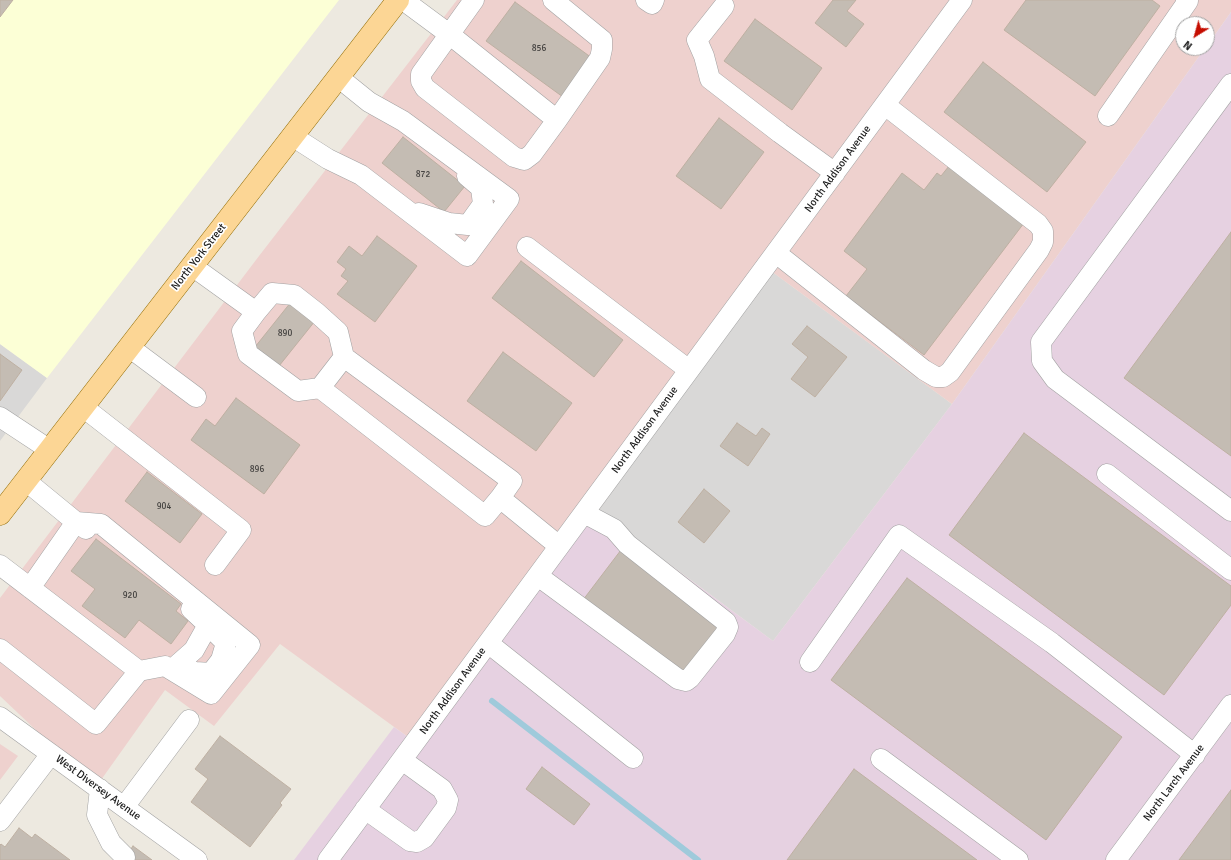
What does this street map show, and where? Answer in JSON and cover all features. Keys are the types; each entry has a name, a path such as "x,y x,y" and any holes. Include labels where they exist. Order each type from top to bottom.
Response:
{"main road":[{"name":"North York Street","path":"1,511 26,481 398,0"}],"street":[{"path":"403,0 449,34 557,120"},
{"path":"474,0 421,74 420,81 424,88 514,157 524,160 532,154 557,120 600,58 602,49 602,40 553,0"},
{"path":"646,0 652,4 654,0"},
{"name":"North Addison Avenue","path":"328,860 962,0"},
{"path":"1108,116 1188,1 1186,0"},
{"path":"724,6 697,40 704,56 710,79 835,173"},
{"path":"292,136 328,159 361,175 467,256 509,199 404,121 369,102 338,77"},
{"path":"1231,84 1041,342 1042,361 1055,378 1231,511"},
{"path":"776,253 924,370 936,377 943,377 950,372 1038,250 1043,242 1043,231 1038,224 885,105"},
{"path":"402,207 449,223 468,224 483,204 482,188 404,121"},
{"path":"527,247 689,370"},
{"path":"192,266 256,312"},
{"path":"320,388 485,516 500,498 512,481 344,357 338,332 294,295 272,293 242,331 248,354 298,391 320,388 344,357"},
{"path":"129,347 196,397"},
{"path":"83,407 241,530 215,565"},
{"path":"0,417 50,450"},
{"path":"1107,474 1231,570"},
{"path":"26,481 76,522 175,594 226,644 221,660 211,673 194,672 171,665"},
{"path":"500,498 560,546"},
{"path":"538,576 678,679 686,681 690,678 725,634 728,627 726,622 627,544 614,529 584,513"},
{"path":"30,588 76,522"},
{"path":"76,522 101,524 250,645 211,694 171,665"},
{"path":"810,662 899,536 1052,643 1195,754"},
{"path":"0,565 139,671"},
{"path":"0,649 96,724 139,671 171,665 194,650 208,625"},
{"path":"488,643 633,758"},
{"name":"North Larch Avenue","path":"1116,860 1230,707"},
{"name":"West Diversey Avenue","path":"0,717 197,860"},
{"path":"124,807 189,720"},
{"path":"0,821 51,754"},
{"path":"365,810 410,841 417,842 424,838 446,808 448,800 442,788 402,760"},
{"path":"881,760 1018,860"},
{"path":"100,789 97,815 111,842 125,857"}],"shaded area":[{"path":"0,0 339,0 47,378 0,344"},
{"path":"457,0 1231,0 1231,12 1215,35 1215,16 1175,16 1175,56 1199,56 952,404 771,271 598,511 408,737 280,644 214,726 165,690 96,787 0,696 0,598 259,256"},
{"path":"1231,12 1231,860 294,860 394,727 408,737 584,501 773,641 952,404 1199,56 1215,56 1215,35"},
{"path":"771,271 952,404 773,641 598,511"},
{"path":"0,344 47,378 0,441"},
{"path":"0,744 18,756 0,780"}],"building":[{"path":"0,0 13,0 0,17"},
{"path":"833,0 856,0 847,11 864,24 846,47 815,23"},
{"path":"1026,0 1152,0 1160,6 1095,96 1004,30"},
{"path":"515,2 592,58 563,97 486,41"},
{"path":"755,19 822,68 792,110 724,61"},
{"path":"983,62 1086,142 1047,192 944,112"},
{"path":"719,118 764,152 721,209 676,176"},
{"path":"403,137 465,186 444,212 382,163"},
{"path":"949,166 1024,223 924,355 846,296 867,269 844,251 902,173 924,190 937,173 941,176"},
{"path":"1231,232 1231,456 1124,378"},
{"path":"377,236 417,266 375,322 337,294 348,281 341,276 346,269 337,262 349,246 362,256"},
{"path":"521,261 623,340 594,377 492,298"},
{"path":"291,302 315,321 279,366 255,347"},
{"path":"807,326 847,357 815,397 791,379 808,357 792,344"},
{"path":"503,352 572,403 536,451 467,401"},
{"path":"0,354 22,370 0,401"},
{"path":"236,398 300,445 264,494 191,440 206,419 215,426"},
{"path":"737,423 756,436 762,428 770,434 748,466 720,446"},
{"path":"1024,433 1231,586 1231,605 1164,695 949,535"},
{"path":"147,472 202,514 180,543 125,501"},
{"path":"704,489 730,511 704,543 678,522"},
{"path":"96,539 181,604 176,611 188,621 171,644 139,620 125,638 82,606 95,589 71,571"},
{"path":"621,550 721,627 683,677 583,600"},
{"path":"907,578 1122,737 1046,840 831,680"},
{"path":"220,736 291,789 280,803 282,805 250,847 191,802 208,779 195,769"},
{"path":"542,767 590,804 574,825 526,789"},
{"path":"854,769 977,860 787,860"},
{"path":"1231,790 1231,860 1179,860"},
{"path":"19,828 32,838 35,834 70,860 0,860 0,845 1,844 5,847"},
{"path":"133,846 152,860 123,860"}],"waterway":[{"path":"492,701 698,860"}]}
